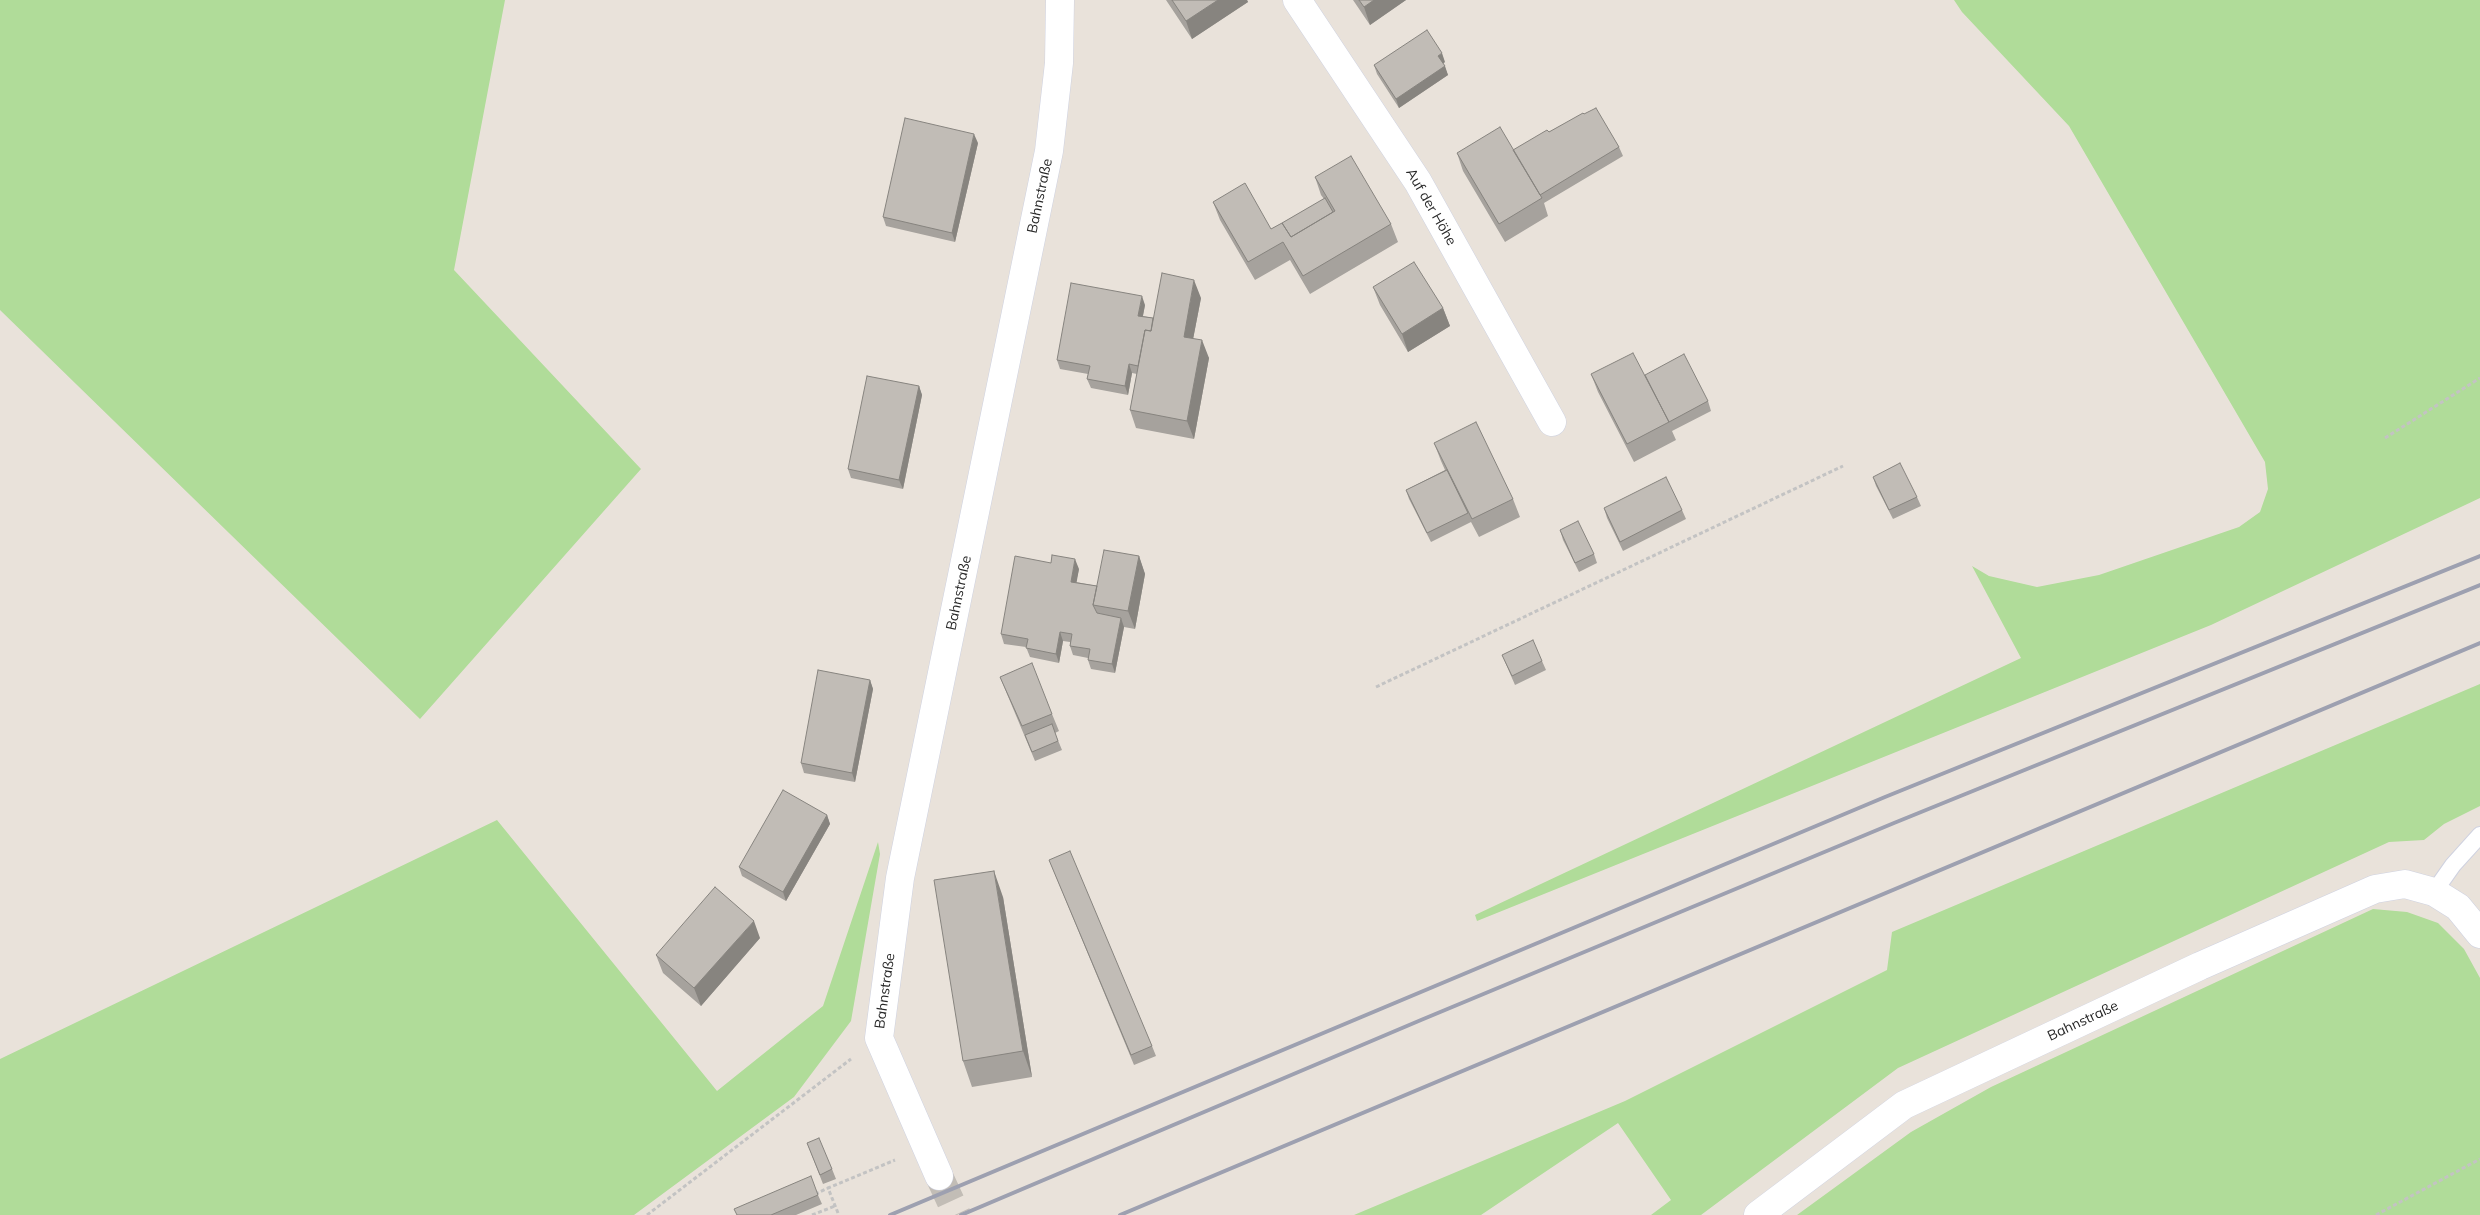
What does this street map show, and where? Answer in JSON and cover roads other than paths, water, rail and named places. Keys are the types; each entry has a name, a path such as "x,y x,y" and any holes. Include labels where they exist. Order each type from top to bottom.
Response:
{"street":[{"name":"Bahnstraße","path":"939,1176 879,1038 900,878 1049,151 1059,63 1060,0"},
{"name":"Auf der Höhe","path":"1297,0 1418,182 1552,422"},
{"name":"Bahnstraße","path":"1758,1215 1904,1105 2200,966 2375,889 2405,884 2434,892 2458,906 2480,934"}],"lane":[{"path":"2434,892 2453,865 2480,836"}],"tunnel":[{"path":"939,1176 957,1215"}],"railway":[{"path":"890,1215 1885,797 2480,556"},
{"path":"961,1215 1421,1020 1894,823 2480,585"},
{"path":"1120,1215 2480,643"}]}
